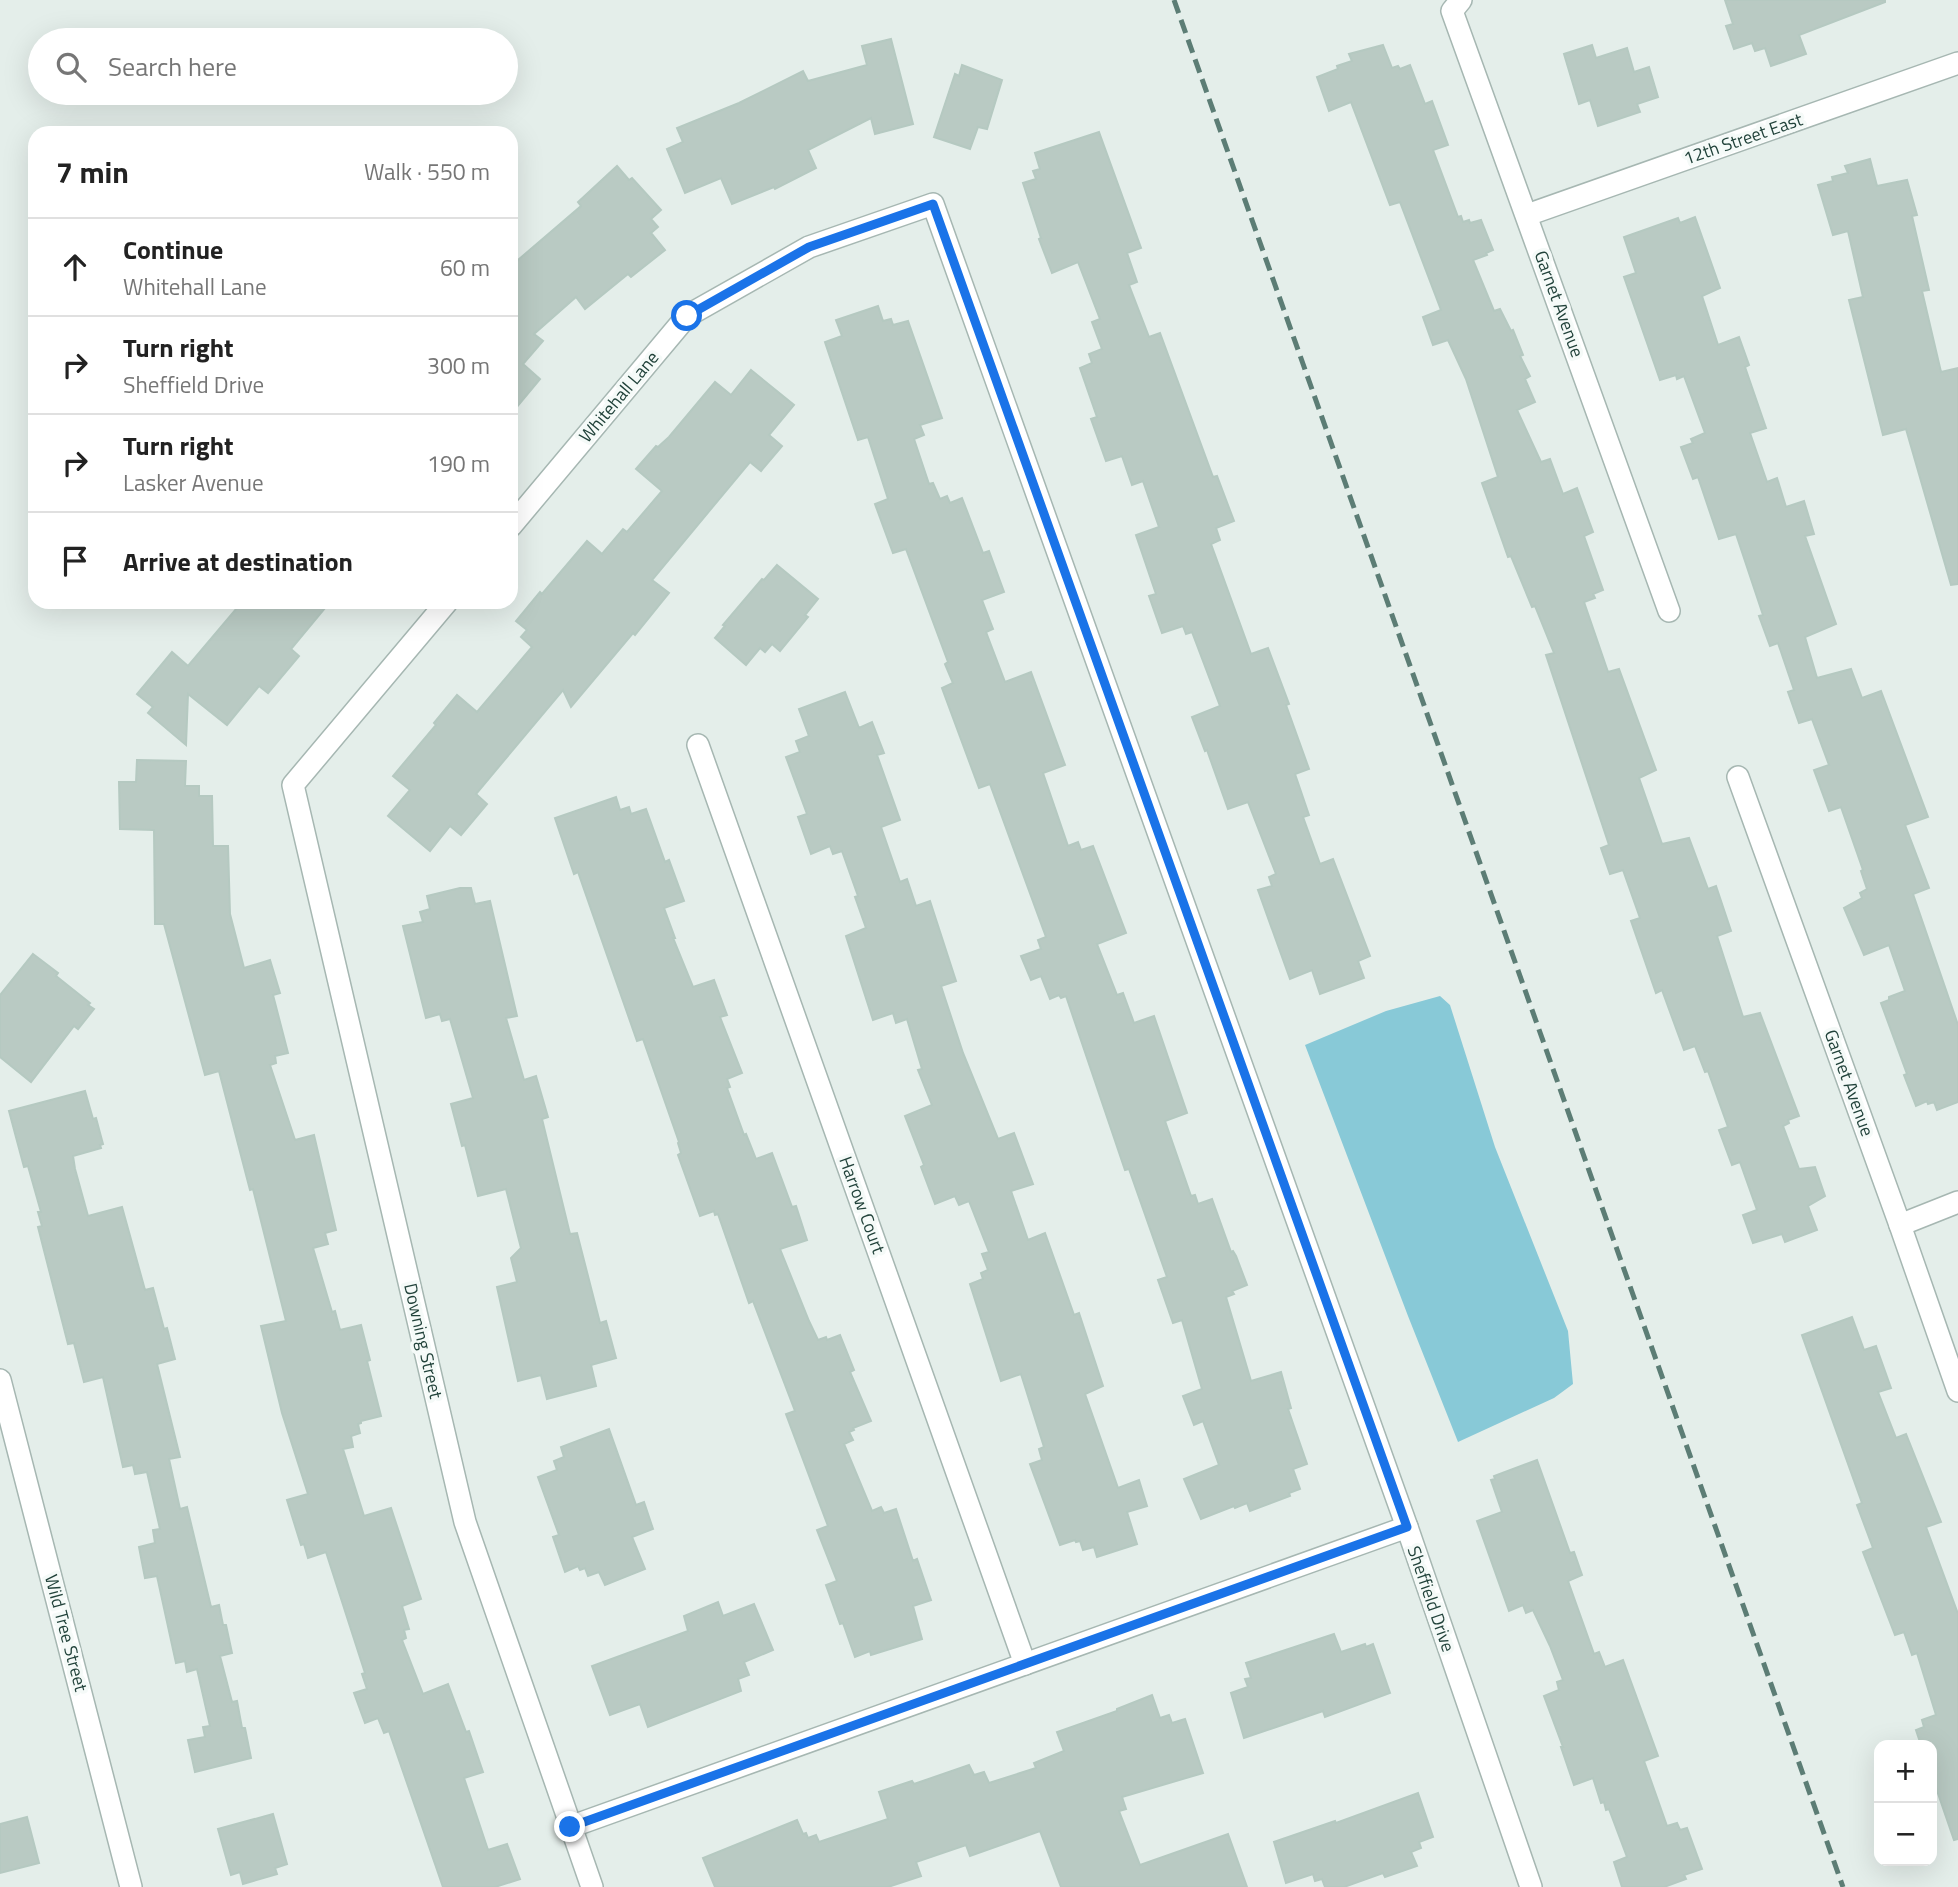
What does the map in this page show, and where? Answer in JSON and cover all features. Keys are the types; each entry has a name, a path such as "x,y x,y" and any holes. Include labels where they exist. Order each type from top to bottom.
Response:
{"street":[{"name":"Garnet Avenue","path":"1461,0 1452,11 1669,611"},
{"name":"12th Street East","path":"1527,215 1958,63"},
{"name":"Whitehall Lane","path":"518,518 687,316 809,247 933,204"},
{"name":"Sheffield Drive","path":"933,204 1407,1527 1531,1887"},
{"name":"Downing Street","path":"441,609 293,785 466,1522 592,1887"},
{"name":"Harrow Court","path":"698,745 1025,1664"},
{"name":"Garnet Avenue","path":"1738,777 1958,1391"},
{"path":"1900,1225 1958,1202"},
{"name":"Wild Tree Street","path":"0,1380 131,1887"},
{"path":"570,1827 1407,1527"}],"water":[{"path":"1440,996 1450,1005 1495,1147 1568,1331 1573,1384 1554,1398 1458,1442 1305,1045 1386,1011"}],"building":[{"path":"1725,0 1885,2 1799,35 1806,54 1771,66 1765,48 1755,51 1752,43 1734,49 1726,26 1733,24"},
{"path":"891,39 913,124 875,134 871,118 808,150 816,168 775,189 774,187 732,204 721,178 685,193 667,149 683,142 677,128 739,103 803,71 808,81 867,65 862,46"},
{"path":"1383,45 1392,68 1398,66 1400,69 1410,65 1425,104 1432,101 1448,145 1433,150 1458,217 1461,216 1463,222 1469,220 1470,223 1481,220 1493,250 1473,260 1494,311 1500,309 1511,331 1513,330 1523,355 1520,356 1530,376 1525,379 1535,402 1517,410 1541,462 1550,459 1563,494 1577,488 1593,532 1584,536 1603,590 1593,594 1595,598 1584,602 1608,672 1619,669 1656,770 1639,778 1662,844 1689,838 1708,889 1716,886 1731,931 1717,936 1743,1017 1760,1013 1799,1116 1788,1120 1789,1123 1783,1126 1799,1169 1815,1167 1825,1196 1808,1206 1817,1230 1785,1242 1782,1234 1753,1243 1743,1215 1757,1210 1740,1162 1732,1165 1719,1130 1728,1127 1708,1071 1705,1072 1695,1046 1684,1050 1662,990 1656,993 1631,921 1640,918 1623,870 1610,874 1601,848 1609,845 1546,655 1554,653 1535,606 1532,607 1511,556 1508,557 1482,483 1498,477 1466,379 1448,340 1433,345 1423,317 1441,310 1400,202 1390,205 1351,102 1329,111 1317,77 1352,61 1349,54"},
{"path":"1592,45 1596,58 1627,48 1634,72 1649,67 1658,97 1637,104 1640,112 1598,126 1590,100 1579,104 1564,54"},
{"path":"962,65 1002,80 987,129 978,127 970,149 934,137 955,74 959,76"},
{"path":"1099,132 1141,248 1127,253 1137,282 1129,285 1149,337 1160,333 1213,477 1217,476 1234,521 1216,528 1220,540 1211,544 1251,654 1268,648 1309,769 1295,774 1309,815 1303,817 1320,864 1333,859 1370,956 1358,961 1364,978 1320,994 1312,970 1290,979 1258,890 1272,886 1269,877 1276,874 1248,802 1228,809 1192,717 1220,706 1192,632 1186,634 1183,626 1162,633 1149,596 1156,594 1136,535 1159,527 1143,481 1132,485 1122,456 1106,461 1091,419 1097,417 1080,368 1092,363 1089,354 1102,349 1092,322 1100,319 1078,262 1052,273 1023,183 1036,179 1033,171 1040,169 1035,153"},
{"path":"1870,159 1877,186 1907,180 1917,215 1912,216 1929,290 1922,291 1941,372 1958,368 1958,584 1951,585 1906,429 1883,435 1849,300 1863,297 1848,231 1833,235 1818,185 1833,181 1832,177 1848,173 1845,166"},
{"path":"617,166 629,180 632,178 661,210 651,219 658,227 651,233 665,250 631,277 628,274 585,309 576,297 534,334 543,341 523,364 540,379 518,406 518,260 581,206 578,202"},
{"path":"1695,217 1720,288 1702,296 1718,345 1739,337 1749,365 1745,367 1766,428 1750,433 1767,482 1777,478 1786,507 1804,501 1814,534 1805,536 1836,624 1805,637 1817,678 1851,669 1862,698 1881,691 1928,817 1905,825 1929,888 1913,894 1958,1025 1958,1102 1937,1110 1934,1102 1928,1104 1927,1101 1916,1106 1881,1003 1905,991 1889,945 1864,955 1844,908 1862,898 1860,893 1867,889 1841,807 1829,811 1814,770 1829,765 1812,719 1799,723 1788,692 1794,690 1778,643 1770,646 1759,616 1763,615 1736,534 1719,539 1698,477 1693,479 1681,447 1693,443 1691,439 1705,433 1684,376 1677,379 1676,375 1660,380 1624,277 1636,273 1624,237 1678,218 1680,223"},
{"path":"878,306 883,321 891,319 893,325 908,321 942,418 920,425 924,435 914,439 929,484 933,483 940,499 947,496 950,503 962,498 983,553 989,551 1004,592 982,600 993,629 986,632 1005,682 1031,672 1065,765 1043,773 1068,846 1078,842 1081,850 1093,846 1126,933 1097,944 1117,995 1123,993 1134,1023 1154,1016 1187,1113 1165,1121 1191,1196 1195,1195 1198,1204 1212,1199 1231,1252 1236,1256 1247,1285 1232,1291 1234,1294 1226,1297 1251,1381 1281,1372 1291,1408 1288,1409 1307,1464 1293,1469 1300,1489 1289,1493 1290,1496 1250,1511 1247,1503 1201,1519 1184,1479 1219,1465 1203,1421 1194,1425 1183,1396 1202,1389 1182,1320 1173,1323 1158,1280 1167,1277 1129,1169 1125,1170 1066,996 1061,998 1059,995 1050,999 1041,976 1031,980 1021,956 1041,949 1038,940 1046,937 990,784 979,788 942,688 953,683 945,664 948,662 906,549 893,553 875,504 888,499 868,437 858,440 825,342 842,336 836,320"},
{"path":"751,370 794,405 769,435 782,446 761,471 750,462 652,580 669,593 635,635 633,633 571,707 563,690 476,794 487,804 461,835 450,826 430,851 388,816 410,790 393,776 436,725 434,723 457,695 477,712 532,647 521,637 527,630 516,621 587,541 602,554 623,529 627,532 662,491 636,469 656,446 669,437 715,382 731,395"},
{"path":"777,565 818,599 805,615 808,617 780,651 772,644 765,652 760,648 746,665 715,638 762,579"},
{"path":"236,609 324,609 291,649 299,656 268,693 259,686 227,725 188,694 186,745 148,713 153,707 137,694 172,652 188,666"},
{"path":"845,692 859,728 872,722 884,753 877,755 900,820 881,827 900,882 907,879 916,906 930,901 956,981 941,986 963,1053 998,1139 1014,1133 1033,1184 1011,1191 1028,1240 1045,1233 1074,1315 1079,1313 1103,1386 1085,1394 1118,1488 1139,1480 1147,1506 1127,1512 1137,1544 1097,1557 1094,1547 1083,1550 1080,1541 1060,1545 1030,1464 1042,1460 1039,1449 1044,1447 1021,1374 1001,1381 970,1284 983,1279 981,1273 988,1270 982,1254 989,1252 969,1201 959,1205 955,1196 935,1204 921,1167 924,1165 905,1116 932,1105 918,1070 922,1069 907,1019 896,1023 893,1013 873,1020 846,936 866,928 842,851 833,854 830,846 811,854 798,817 807,814 786,757 800,752 796,741 809,736 799,709"},
{"path":"137,760 186,761 185,786 199,786 199,796 212,796 213,846 228,846 230,914 244,968 270,960 280,993 273,995 288,1053 275,1056 276,1063 270,1065 295,1140 314,1135 336,1230 325,1233 328,1244 313,1248 340,1330 361,1325 381,1416 361,1421 358,1424 360,1433 351,1436 353,1447 343,1449 364,1516 391,1508 421,1599 402,1606 409,1629 404,1630 406,1638 402,1640 423,1694 448,1684 466,1732 469,1731 483,1772 464,1778 488,1850 507,1844 520,1879 495,1887 443,1887 389,1731 384,1733 378,1718 365,1723 354,1693 367,1689 362,1674 365,1673 326,1552 308,1558 304,1544 301,1545 287,1500 308,1494 282,1413 261,1326 286,1321 253,1189 250,1190 219,1071 205,1075 164,924 155,924 154,830 120,829 119,782 136,782"},
{"path":"616,797 620,810 629,807 631,814 646,809 665,862 669,860 684,901 664,908 673,938 693,987 714,980 727,1015 720,1017 742,1073 727,1079 730,1087 727,1088 756,1159 772,1153 792,1207 796,1206 807,1240 780,1249 818,1340 840,1335 854,1370 850,1372 871,1421 853,1428 854,1430 849,1432 853,1440 844,1444 872,1511 881,1507 884,1513 896,1509 913,1561 917,1559 931,1600 913,1606 922,1639 871,1655 870,1651 855,1657 843,1623 840,1624 826,1585 837,1581 817,1530 828,1526 786,1414 795,1411 753,1301 749,1303 718,1214 715,1215 714,1211 700,1216 678,1155 681,1153 679,1142 643,1039 637,1041 578,872 574,874 555,818"},
{"path":"471,888 475,904 490,901 517,1016 506,1018 524,1080 536,1076 548,1117 542,1119 570,1234 577,1233 600,1323 606,1321 616,1358 591,1365 596,1386 547,1399 541,1375 518,1381 497,1287 517,1282 511,1258 521,1248 506,1189 478,1196 451,1104 473,1098 450,1019 442,1021 440,1014 426,1018 403,926 423,922 420,912 430,909 427,896"},
{"path":"33,954 58,973 56,976 94,1009 78,1029 74,1026 31,1082 0,1057 0,995"},
{"path":"85,1091 103,1144 100,1145 101,1148 73,1156 75,1169 88,1216 122,1207 145,1290 153,1288 164,1329 167,1328 175,1359 157,1364 180,1457 169,1459 180,1509 187,1507 211,1607 219,1605 223,1625 226,1625 232,1653 220,1656 232,1702 237,1701 251,1758 195,1772 188,1740 205,1737 203,1727 210,1726 197,1669 187,1672 185,1661 176,1663 157,1576 145,1578 139,1547 155,1543 153,1530 160,1529 147,1472 135,1474 133,1465 123,1467 103,1377 84,1382 74,1343 68,1344 38,1227 42,1226 38,1212 41,1212 28,1166 24,1167 9,1111"},
{"path":"1852,1317 1864,1350 1876,1346 1891,1388 1878,1392 1896,1438 1906,1434 1941,1522 1926,1527 1958,1614 1958,1839 1954,1840 1937,1791 1937,1740 1919,1740 1916,1730 1924,1727 1922,1720 1936,1715 1917,1653 1912,1655 1904,1632 1895,1635 1863,1552 1873,1548 1857,1505 1862,1503 1802,1335"},
{"path":"609,1429 636,1505 644,1502 653,1529 632,1537 645,1569 605,1585 599,1572 588,1576 585,1568 580,1570 578,1566 565,1572 553,1537 559,1535 538,1477 557,1470 554,1461 564,1457 561,1447"},
{"path":"1537,1460 1570,1553 1574,1552 1582,1575 1568,1581 1594,1654 1599,1652 1605,1667 1623,1660 1658,1756 1644,1761 1667,1826 1677,1823 1680,1830 1687,1828 1702,1869 1684,1875 1686,1879 1664,1887 1622,1887 1614,1862 1627,1857 1609,1809 1606,1810 1604,1802 1601,1803 1593,1778 1574,1785 1544,1696 1559,1690 1557,1682 1563,1680 1550,1646 1533,1610 1526,1613 1523,1605 1509,1611 1477,1521 1502,1512 1491,1480 1495,1479 1494,1476"},
{"path":"718,1602 723,1616 754,1604 773,1650 744,1662 749,1675 738,1679 741,1691 648,1727 640,1704 610,1715 592,1666 688,1631 684,1616"},
{"path":"1334,1634 1341,1652 1373,1644 1390,1693 1325,1717 1323,1711 1244,1738 1231,1693 1248,1687 1245,1679 1251,1678 1246,1663"},
{"path":"1152,1695 1160,1718 1169,1715 1172,1723 1185,1719 1203,1773 1122,1797 1126,1809 1119,1811 1140,1865 1228,1834 1247,1887 1061,1887 1040,1831 970,1856 966,1845 916,1862 921,1876 888,1887 715,1887 703,1858 797,1820 803,1834 806,1833 808,1838 816,1835 819,1842 888,1819 879,1792 912,1781 914,1784 969,1765 974,1775 984,1772 989,1783 1036,1768 1034,1763 1064,1751 1057,1732 1117,1711"},
{"path":"1418,1793 1433,1837 1419,1842 1421,1848 1411,1852 1417,1866 1385,1877 1383,1873 1344,1887 1325,1887 1322,1879 1315,1881 1313,1874 1286,1883 1274,1842"},
{"path":"273,1814 287,1864 275,1868 277,1874 243,1884 240,1872 231,1875 218,1829"},
{"path":"27,1817 39,1863 0,1873 0,1824"}],"railway":[{"path":"1174,0 1843,1887"}],"route":[{"path":"570,1827 1407,1527 933,204 809,247 687,316"}]}
